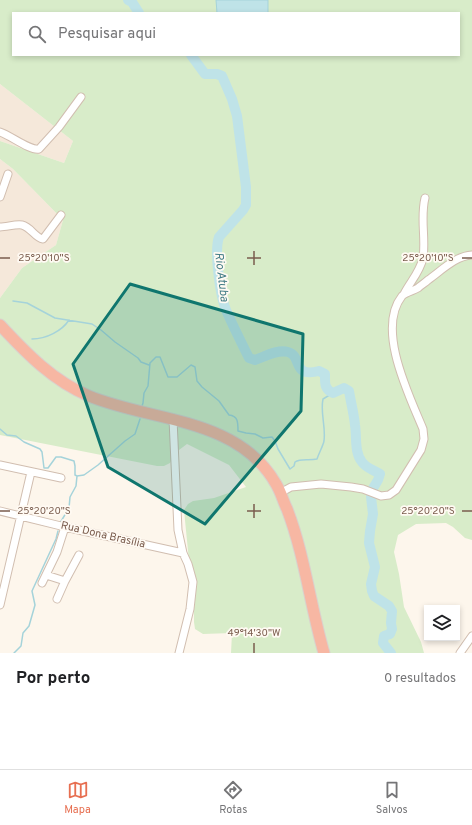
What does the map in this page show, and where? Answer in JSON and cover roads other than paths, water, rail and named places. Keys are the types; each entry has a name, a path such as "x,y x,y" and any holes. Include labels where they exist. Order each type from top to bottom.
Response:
{"highway":[{"path":"0,325 47,371 69,387 115,404 204,428 228,439 244,450 266,469 276,484 295,530 324,653"}],"street":[{"path":"0,132 9,135 33,149 39,149 59,127 81,97"},
{"path":"0,197 8,174"},
{"path":"280,493 291,487 321,484 357,488 381,496 389,496 396,490 422,450 424,439 423,429 397,363 392,328 397,304 413,280 423,258 424,238 422,215 425,198"},
{"path":"0,227 22,225 27,227 39,238 44,239 61,215"},
{"path":"403,295 418,288 460,257 472,255"},
{"path":"173,419 178,530 183,553 193,582 192,595 179,653"},
{"path":"0,465 61,478"},
{"path":"0,604 31,472"},
{"name":"Rua Dona Brasília","path":"0,511 183,553"},
{"path":"42,583 57,552 65,527"},
{"path":"58,599 65,581 80,555"},
{"path":"46,575 65,581"},
{"path":"460,653 472,636"}],"water":[{"path":"216,0 268,0 268,12 217,12"}],"waterway":[{"name":"Rio Atuba","path":"128,0 132,2 138,12"},
{"name":"Rio Atuba","path":"192,56 205,74 217,74 222,76 232,99 237,116 246,187 246,205 219,237 217,252 218,274 226,310 249,358 255,360 275,352 288,352 292,354 304,372 319,371 325,374 328,390 333,393 344,388 349,391 355,421 356,444 359,458 364,464 380,474 372,490"},
{"path":"13,301 27,303 55,318 92,324 138,358 141,362 149,365"},
{"path":"32,339 43,338 53,334 62,328 69,320"},
{"path":"142,406 144,393 148,386 150,363 156,357 160,357 168,377 177,377 191,365 195,367 197,381 202,387 219,401 229,415 236,418 238,422 238,431 255,434 263,438 272,437 290,469 297,461 317,459 324,441 322,409 323,399 333,393"},
{"path":"77,476 84,475 98,465 135,434 140,419"},
{"path":"0,429 7,435 16,436 24,442 40,449 42,452 44,468 48,468 56,457 74,461 75,475 77,476 76,486 70,497 69,508 60,523"},
{"name":"Rio Atuba","path":"371,497 373,514 369,543 375,567 371,584 374,596 389,606 392,611 392,629 390,634 384,636 383,643 391,653"},
{"path":"14,653 21,646 23,633 29,626 35,605 32,591 56,539 58,531"}]}
